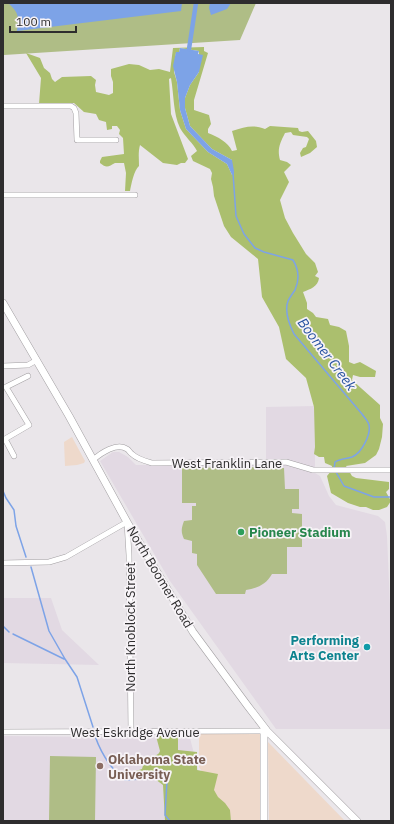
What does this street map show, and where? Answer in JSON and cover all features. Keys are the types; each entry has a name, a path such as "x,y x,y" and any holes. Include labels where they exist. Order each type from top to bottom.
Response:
{"main road":[{"name":"North Boomer Road","path":"3,303 37,360 127,522 193,632 266,731 357,821"},
{"path":"264,821 266,731"}],"street":[{"path":"3,106 71,106 74,108 76,113 77,140 116,140"},
{"path":"3,195 135,195"},
{"path":"3,366 28,365 37,360"},
{"path":"14,456 5,439 29,425 6,386 28,376"},
{"name":"West Franklin Lane","path":"93,460 99,455 113,448 121,448 127,449 131,454 152,463 286,462 313,470 391,470"},
{"path":"3,563 48,562 66,557 127,522"},
{"name":"North Knoblock Street","path":"127,522 129,555 131,732"},
{"name":"West Eskridge Avenue","path":"3,732 266,731"}],"shaded area":[{"path":"315,406 315,473 320,476 329,496 336,505 378,516 385,522 387,536 391,629 391,729 276,729 170,581 100,461 113,452 119,452 128,457 136,465 266,465 266,407"},
{"path":"72,437 85,461 84,463 77,465 65,466 64,442"},
{"path":"3,598 51,598 62,630 99,665 3,663"},
{"path":"199,732 264,732 264,821 232,821 225,808 211,795 205,776 199,767"},
{"name":"Oklahoma State University","path":"3,736 190,738 204,793 225,821 3,821"},
{"path":"268,742 345,821 269,821"}],"green space":[{"path":"3,3 256,3 240,40 4,55"},
{"path":"204,47 204,51 208,53 194,100 194,110 209,115 211,124 208,129 208,133 222,140 232,151 237,150 232,131 249,127 265,129 270,126 298,128 299,131 302,132 308,131 316,141 317,147 310,153 301,157 300,153 303,148 306,147 309,139 307,137 293,135 291,132 285,133 280,146 279,156 280,160 291,165 284,172 289,182 280,200 285,218 306,254 315,263 318,272 315,276 319,278 317,284 303,292 307,303 307,309 316,317 328,319 330,325 339,327 346,331 349,346 349,362 354,364 360,362 376,371 375,377 360,377 353,375 352,380 380,405 380,418 383,424 379,449 376,455 365,463 346,466 352,476 356,478 389,482 389,489 386,492 391,501 387,507 379,510 373,510 366,507 360,507 348,503 331,493 327,476 331,471 332,466 325,463 324,457 319,457 314,454 314,407 306,378 286,359 279,327 262,297 258,259 231,237 224,226 214,196 211,179 212,173 210,169 193,161 191,156 197,151 180,128 175,110 171,78 169,79 171,114 188,159 185,163 177,165 163,163 140,145 139,166 134,174 130,191 125,191 126,173 124,163 115,163 106,166 100,163 102,157 124,154 123,138 119,134 120,130 117,126 112,126 112,129 107,130 106,122 99,120 96,114 84,112 74,103 39,104 41,78 26,53 40,58 44,68 50,73 55,82 62,77 91,76 96,80 96,92 109,95 113,93 111,69 129,64 139,65 150,70 159,69 170,72 173,48","holes":["180,48 199,51 199,72 190,85 185,98 185,108 190,126 212,149 232,160 232,175 227,164 208,152 186,129 180,110 177,82 174,72 176,52 179,52"]},
{"name":"Pioneer Stadium","path":"182,468 284,468 285,489 299,489 299,509 292,509 292,513 302,514 302,547 287,547 287,574 272,574 264,583 246,590 245,594 216,594 197,565 197,554 192,553 192,541 184,539 182,534 184,521 192,520 192,506 196,506 196,503 182,503"},
{"path":"156,736 178,736 178,750 197,752 197,770 218,774 214,790 218,797 230,810 231,821 165,821 163,785 155,779 137,780 135,778 136,771 142,769 146,756 156,755 160,751"},
{"path":"50,756 96,757 95,821 49,821"}],"water":[{"path":"8,3 182,3 181,11 17,31 17,15"},
{"path":"210,3 231,3 227,9 211,15 209,8"},
{"path":"180,48 199,51 198,54 203,55 199,72 190,85 185,98 185,108 190,126 212,149 232,160 234,174 232,175 227,164 208,152 186,129 180,110 177,82 173,66 176,52 179,52"}],"waterway":[{"name":"Boomer Creek","path":"189,49 196,3"},
{"name":"Boomer Creek","path":"233,173 236,216 244,234 255,248 293,260 297,267 298,282 287,305 287,314 294,334 367,421 369,433 359,452 352,457 335,462 334,469"},
{"name":"Boomer Creek","path":"336,472 344,486 374,497 391,497"},
{"path":"3,491 14,510 16,526 26,557"},
{"path":"31,567 49,631 77,677 93,727"},
{"path":"3,626 9,632"},
{"path":"13,634 64,659"},
{"path":"95,736 107,760 115,771 125,780 157,778 167,781 165,815 170,821"}],"place":[{"name":"Pioneer Stadium","path":"241,532"},
{"name":"Performing Arts Center","path":"367,647"},
{"name":"Oklahoma State University","path":"100,766"}]}
